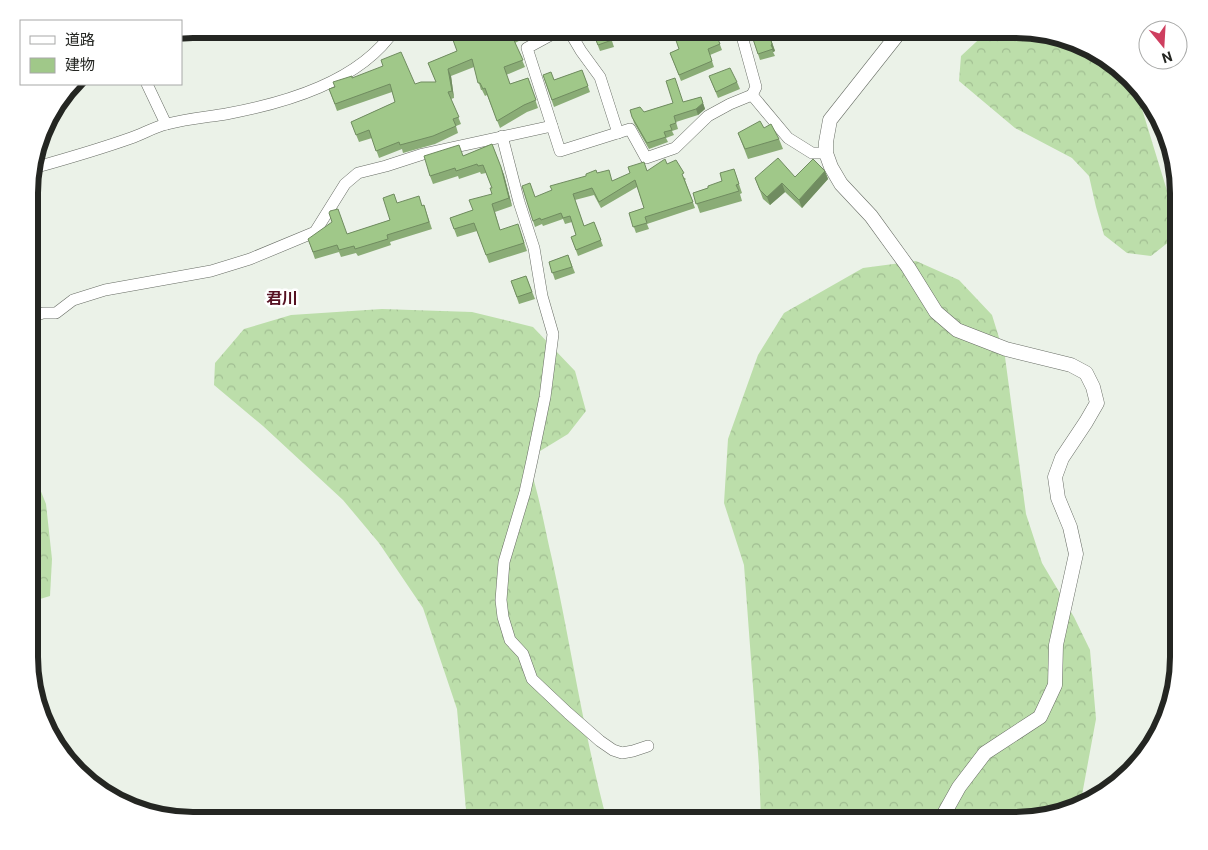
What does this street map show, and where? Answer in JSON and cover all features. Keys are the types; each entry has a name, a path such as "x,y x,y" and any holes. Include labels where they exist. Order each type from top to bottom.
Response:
{"street":[{"path":"40,166 132,137 166,124 228,113 281,100 321,87 353,69 372,55 388,38"},
{"path":"545,38 527,48 560,151 630,129 646,158 675,148 708,116 752,95 756,88 742,38"},
{"path":"574,38 600,77 618,132"},
{"path":"895,38 830,120 826,153 831,167 841,184 871,216 908,267 936,312 957,330 1006,348 1071,365 1086,373 1093,387 1097,402 1062,458 1055,477 1058,498 1070,527 1076,554 1056,645 1055,685 1040,717 985,753 959,787 945,812"},
{"path":"147,85 166,124"},
{"path":"752,95 788,138 812,153 826,153"},
{"path":"38,315 56,313 73,300 105,290 211,271 250,259 315,232 345,184 358,173 423,154 552,126"},
{"path":"502,136 519,202 534,248 542,296 553,334 545,397 534,451 525,492 504,562 503,617 510,640 523,654 532,678 568,713 613,750 622,753 648,746"}],"green space":[{"path":"980,38 1046,40 1075,49 1093,58 1118,76 1139,100 1170,201 1170,241 1151,256 1127,253 1104,235 1089,176 1072,158 1015,128 959,81 961,56"},
{"path":"916,261 959,280 992,315 1005,357 1026,514 1042,563 1074,617 1090,650 1096,719 1082,795 1081,799 1075,801 1036,811 1016,812 761,812 744,565 724,503 728,439 758,355 784,313 863,268"},
{"path":"382,309 472,312 533,327 575,371 586,411 568,434 527,459 541,509 584,723 605,812 466,812 457,709 423,608 379,543 343,500 263,426 214,385 215,363 244,329 291,315"},
{"path":"38,484 46,504 52,559 50,596 38,600"}],"building":[{"path":"452,38 513,38 523,60 504,67 510,84 528,78 536,100 497,121 485,88 483,89 480,83 478,83 472,59 448,69 452,91 448,92 459,117 453,119 456,126 433,136 400,145 399,142 376,151 369,130 356,135 351,122 395,102 390,84 335,104 329,89 335,87 333,82 352,76 352,78 383,66 381,60 401,52 415,84 436,82 428,63 457,51"},
{"path":"595,38 611,38 612,40 598,45"},
{"path":"675,38 718,38 720,44 708,49 712,61 679,75 670,53 679,49"},
{"path":"770,38 773,49 758,54 753,39"},
{"path":"730,68 737,82 716,92 709,76"},
{"path":"582,70 588,86 552,100 543,75 551,72 554,80"},
{"path":"675,78 683,102 701,97 703,103 696,109 674,116 676,123 670,125 672,130 664,132 666,137 647,143 630,110 640,107 644,112 673,103 666,81"},
{"path":"760,121 764,128 771,124 779,139 745,149 738,133"},
{"path":"492,144 501,167 509,198 492,204 500,230 518,224 524,243 486,255 474,223 454,229 450,218 473,210 469,200 492,194 490,188 492,188 483,165 478,166 477,164 456,171 455,168 430,176 424,156 459,145 463,156"},
{"path":"778,158 795,177 813,159 825,171 799,200 782,183 767,197 760,190 755,178"},
{"path":"665,159 667,164 676,160 684,173 682,174 693,202 645,217 647,223 633,227 629,213 644,208 635,180 599,202 592,188 573,194 584,226 594,222 601,240 576,250 571,237 576,235 570,216 563,218 561,213 533,221 522,186 530,183 535,197 552,190 550,186 586,176 586,174 596,170 597,173 609,170 612,181 630,173 628,167 644,162 647,171"},
{"path":"734,169 739,184 736,185 739,191 696,204 693,193 722,181 720,173"},
{"path":"394,194 397,203 419,196 429,222 387,235 388,239 355,249 354,246 339,250 337,245 313,252 308,239 332,222 330,211 338,209 347,234 390,220 383,198"},
{"path":"568,255 572,267 552,273 549,262"},
{"path":"526,276 532,292 517,297 511,281"}],"district":[{"name":"君川","path":"282,298"}]}
